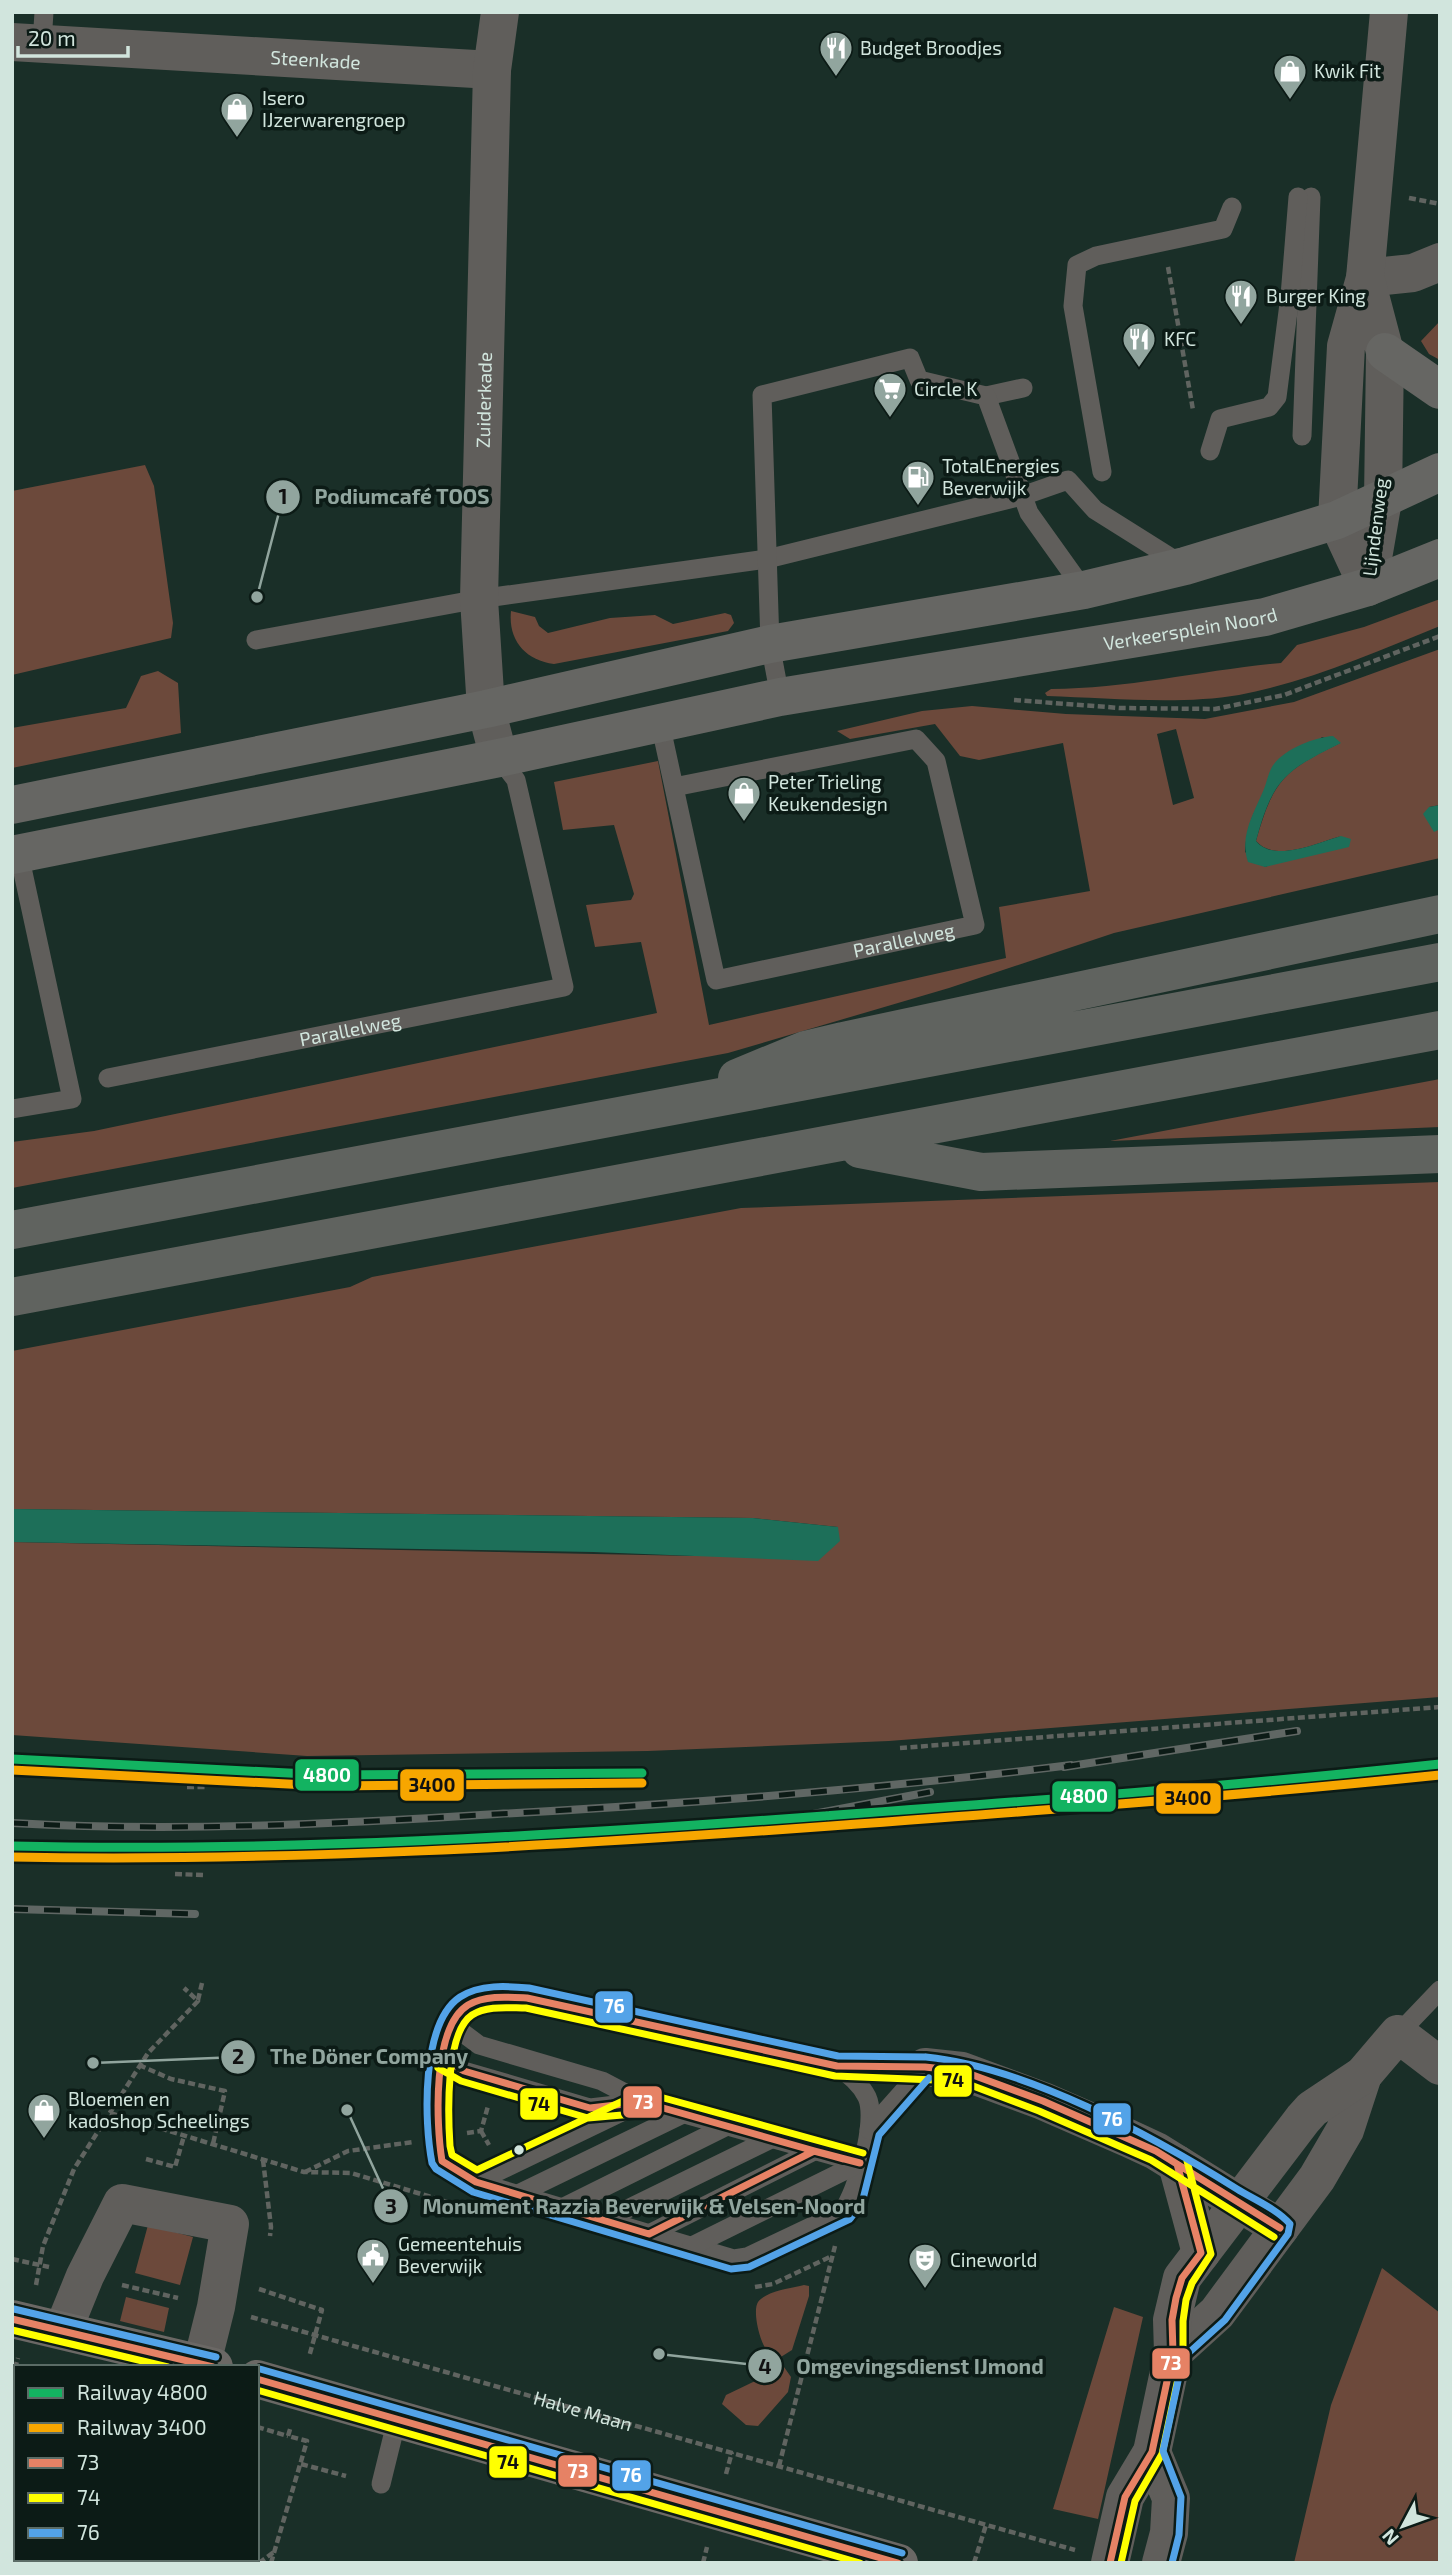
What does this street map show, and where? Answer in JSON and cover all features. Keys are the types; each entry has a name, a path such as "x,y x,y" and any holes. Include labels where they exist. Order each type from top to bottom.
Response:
{"highway":[{"path":"657,1110 805,1050 1440,914"},
{"path":"12,1230 1440,962"},
{"path":"12,1297 1440,1030"},
{"path":"836,1145 981,1172 1440,1154"}],"main road":[{"path":"1385,352 1440,390"},
{"path":"12,806 486,709 770,644 1084,590 1185,566 1337,520 1440,472"},
{"name":"Verkeersplein Noord","path":"780,697 1265,617 1368,587 1440,558"},
{"path":"16,855 507,769 660,723 780,697"},
{"path":"12,2319 208,2365"},
{"path":"259,2380 849,2556 899,2563"}],"street":[{"name":"Zuiderkade","path":"500,12 492,70 479,599 486,709 507,769"},
{"name":"Lijndenweg","path":"1368,587 1337,520 1346,346 1365,278 1389,12"},
{"name":"Steenkade","path":"33,32 492,70"},
{"path":"1365,278 1413,273 1440,262"},
{"name":"Lijndenweg","path":"1365,278 1385,352 1383,500 1368,587"},
{"path":"1110,2561 1125,2497 1152,2452 1173,2353 1172,2320 1182,2278 1312,2109 1363,2075 1398,2034 1440,2066"},
{"path":"925,2067 962,2071 1043,2101 1177,2164 1280,2228"},
{"path":"1173,2353 1217,2312 1317,2178 1345,2130 1363,2075"},
{"path":"1177,2164 1201,2253"},
{"path":"63,2329 85,2276 122,2203 230,2224 208,2365"},
{"path":"1152,2452 1171,2498 1169,2533 1161,2563"}],"lane":[{"path":"1210,451 1220,419 1269,407 1277,397 1304,197 1302,436"},
{"path":"1102,472 1073,306 1077,265 1096,256 1223,229 1232,207"},
{"path":"780,697 770,644 762,395 910,358 919,380 986,396 1023,388"},
{"path":"986,396 1029,513 1084,590"},
{"path":"256,640 479,599 767,559 1022,496 1068,480 1095,510 1185,566"},
{"name":"Parallelweg","path":"660,723 716,980 975,925 936,761 916,739 674,787"},
{"name":"Parallelweg","path":"108,1078 564,987 507,769"},
{"path":"12,1109 72,1099 16,855"},
{"path":"1398,2034 1440,1990"},
{"path":"837,2066 856,2080 868,2099 869,2130 852,2199 842,2212 747,2257 734,2259 476,2182 442,2161 436,2138 443,2059 451,2024 460,2011 472,2003 498,1996 527,1998 837,2066 925,2067"},
{"path":"451,2024 479,2045 602,2081 642,2102 860,2163"},
{"path":"443,2059 464,2071 590,2108 642,2102"},
{"path":"869,2130 925,2067"},
{"path":"476,2182 642,2102"},
{"path":"518,2194 683,2114"},
{"path":"562,2208 727,2126"},
{"path":"605,2220 771,2139"},
{"path":"649,2234 814,2151"},
{"path":"692,2246 860,2163"},
{"path":"382,2484 397,2419"}],"path":[{"path":"1405,193 1411,201 1440,204"},
{"path":"1163,242 1194,413"},
{"path":"1000,699 1120,708 1215,709 1284,695 1440,636"},
{"path":"900,1748 1440,1707"},
{"path":"906,1821 1440,1775"},
{"path":"187,1787 205,1787"},
{"path":"175,1874 203,1875"},
{"path":"40,2265 43,2246 74,2169 139,2066 198,2001 202,1983"},
{"path":"184,1988 198,2001"},
{"path":"139,2066 171,2079 225,2091 213,2144"},
{"path":"304,2172 348,2151 481,2131 489,2099"},
{"path":"110,2113 304,2172 351,2173"},
{"path":"146,2159 174,2167 184,2136"},
{"path":"263,2160 271,2227 269,2240"},
{"path":"779,2466 832,2256"},
{"name":"Halve Maan","path":"12,2259 216,2307 315,2334 1110,2561"},
{"path":"261,2278 259,2291 322,2309 288,2436"},
{"path":"259,2428 307,2441 271,2563"},
{"path":"301,2464 346,2476"},
{"path":"974,2563 986,2525"},
{"path":"259,2563 275,2552"}],"shaded area":[{"path":"1440,321 1440,360 1429,354 1421,341"},
{"path":"145,465 154,486 173,623 171,638 12,675 12,491"},
{"path":"1440,599 1440,626 1341,665 1265,689 1193,700 1047,696 1045,693 1051,689 1137,683 1281,663 1297,645 1364,627"},
{"path":"511,611 535,617 539,626 548,633 610,618 655,615 673,624 725,613 731,615 734,623 728,631 554,664 535,658 520,647 512,631"},
{"path":"1440,649 1440,805 1429,807 1434,831 1440,829 1440,858 1114,933 949,988 728,1053 12,1188 12,1142 94,1131 657,1013 641,942 595,947 586,905 631,900 634,894 614,825 563,830 554,782 658,761 709,1025 1006,958 999,907 1090,891 1063,743 979,760 960,756 935,724 850,739 837,731 922,711 972,706 1066,714 1205,719 1294,702","holes":["1176,729 1194,798 1173,805 1157,734","1322,737 1340,743 1306,761 1284,779 1269,803 1256,841 1264,847 1285,851 1341,836 1265,867 1245,852 1253,815 1270,787"]},
{"path":"158,671 178,683 181,733 12,768 12,728 126,708 141,676"},
{"path":"1333,736 1341,743 1306,761 1284,779 1269,803 1256,841 1264,847 1284,851 1341,836 1351,839 1349,847 1265,867 1248,862 1246,834 1272,766 1293,749 1309,741"},
{"path":"1440,805 1440,829 1434,832 1423,814 1429,807"},
{"path":"1440,1079 1440,1127 1110,1141"},
{"path":"1440,1182 1440,1697 889,1741 648,1751 307,1756 12,1735 12,1542 694,1556 838,1527 753,1518 12,1509 12,1351 350,1287 372,1277 741,1208"},
{"path":"12,1509 753,1518 838,1527 840,1541 818,1561 593,1552 12,1542"},
{"path":"148,2225 193,2237 180,2285 135,2273"},
{"path":"1382,2268 1440,2313 1440,2563 1294,2563 1331,2405"},
{"path":"809,2286 809,2296 792,2350 776,2360 767,2351 760,2334 756,2315 758,2302 773,2293"},
{"path":"126,2297 169,2308 164,2332 120,2321"},
{"path":"1114,2307 1143,2317 1098,2519 1053,2509"},
{"path":"784,2367 791,2377 788,2392 758,2426 746,2425 722,2404 726,2395"}],"railway":[{"path":"1064,1767 1297,1731"},
{"path":"12,1823 194,1827 437,1818 784,1795 1071,1765"},
{"path":"792,1818 930,1792"},
{"path":"12,1909 195,1914"}],"rail line":[{"name":"4800","path":"12,1759 327,1775 642,1773"},
{"name":"4800","path":"12,1846 216,1847 520,1836 1055,1799 1440,1764"},
{"name":"3400","path":"12,1770 327,1786 642,1783"},
{"name":"3400","path":"12,1857 320,1855 524,1846 1059,1809 1440,1775"}],"transit line":[{"name":"76","path":"925,2057 838,2056 529,1988 485,1988 460,1997 447,2010 438,2028 428,2074 428,2123 432,2163 436,2169 473,2192 731,2269 749,2267 850,2219 862,2203 879,2135 929,2078"},
{"name":"73","path":"860,2163 814,2151 649,2234 476,2182 442,2161 438,2124 439,2077 448,2033 456,2017 468,2005 497,1997 527,1998 837,2066 925,2067 962,2071 1043,2101 1156,2151 1280,2228"},
{"name":"74","path":"863,2153 642,2092 477,2170 452,2155 450,2146 450,2076 457,2039 463,2025 478,2012 498,2008 526,2008 835,2076 960,2081 1039,2111 1151,2160 1274,2237"},
{"name":"76","path":"926,2057 965,2063 1005,2074 1087,2106 1203,2168 1272,2209 1290,2224 1288,2234 1225,2320 1183,2358 1163,2451 1181,2497 1179,2535 1172,2563"},
{"name":"73","path":"443,2059 464,2071 590,2108 642,2102 843,2159"},
{"name":"74","path":"438,2068 461,2081 588,2118 645,2113"},
{"name":"74","path":"1121,2563 1135,2501 1162,2454 1183,2355 1186,2300 1192,2283 1211,2254 1187,2161"},
{"name":"73","path":"1110,2563 1125,2497 1152,2452 1173,2353 1172,2320 1176,2298 1182,2278 1201,2253 1177,2164"},
{"name":"76","path":"14,2309 216,2357"},
{"name":"73","path":"12,2319 205,2365"},
{"name":"74","path":"12,2330 160,2365"},
{"name":"76","path":"260,2369 902,2553"},
{"name":"73","path":"259,2380 898,2563"},
{"name":"74","path":"259,2391 860,2563"}],"place":[{"name":"Budget Broodjes","path":"836,78"},
{"name":"Kwik Fit","path":"1290,101"},
{"name":"Isero IJzerwarengroep","path":"237,139"},
{"name":"Burger King","path":"1241,326"},
{"name":"KFC","path":"1139,369"},
{"name":"Circle K","path":"890,419"},
{"name":"TotalEnergies Beverwijk","path":"918,507"},
{"name":"Podiumcafé TOOS","path":"257,597"},
{"name":"Peter Trieling Keukendesign","path":"744,823"},
{"name":"The Döner Company","path":"93,2063"},
{"name":"Monument Razzia Beverwijk & Velsen-Noord","path":"347,2110"},
{"name":"Bloemen en kadoshop Scheelings","path":"44,2140"},
{"name":"Gemeentehuis Beverwijk","path":"373,2285"},
{"name":"Cineworld","path":"925,2290"},
{"name":"Omgevingsdienst IJmond","path":"659,2354"}]}
